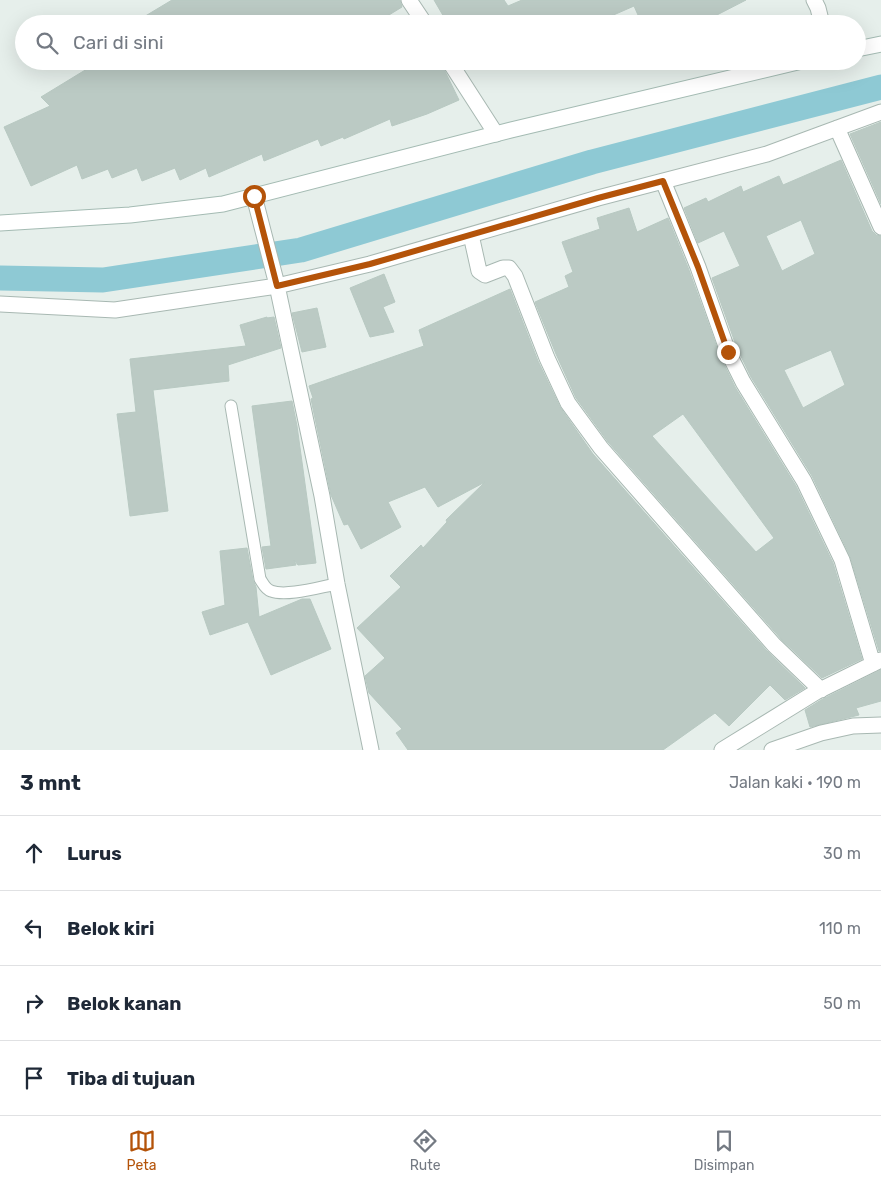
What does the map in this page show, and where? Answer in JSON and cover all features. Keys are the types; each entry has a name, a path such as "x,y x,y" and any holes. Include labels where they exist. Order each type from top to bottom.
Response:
{"street":[{"path":"409,0 419,15"},
{"path":"814,0 820,15"},
{"path":"866,47 881,44"},
{"path":"455,70 496,134"},
{"path":"0,223 130,216 222,204 496,134 764,70"},
{"path":"0,304 115,310 277,283 370,264 663,181 766,154 881,112"},
{"path":"837,128 881,227"},
{"path":"663,181 698,267 728,352 743,382 804,481 842,560 877,662 821,690 722,750"},
{"path":"254,196 277,283 322,496 337,584 371,750"},
{"path":"470,235 479,270 485,275 502,268 509,268 515,276 547,358 568,403 601,448 774,644 821,690"},
{"path":"772,750 821,733 853,726 881,725"}],"lane":[{"path":"231,406 260,579 266,588 272,592 297,592 337,584"}],"building":[{"path":"172,0 400,0 402,7 389,15 147,15"},
{"path":"434,0 504,0 508,6 522,0 746,0 717,15 638,15 634,6 614,15 443,15"},
{"path":"85,70 444,70 459,100 392,126 390,119 344,139 343,137 321,146 318,139 264,161 262,154 209,177 206,168 180,180 175,168 142,181 137,168 112,178 108,169 82,179 77,165 31,186 4,127 50,106 41,97"},
{"path":"881,122 881,204 850,134"},
{"path":"841,160 872,231 876,235 881,236 881,651 879,651 850,556 812,476 751,377 737,348 712,278 740,266 724,231 698,243 684,208 706,198 708,202 741,186 743,192 779,176 783,185","holes":["801,220 815,254 782,271 766,236","831,350 845,385 803,408 784,370"]},
{"path":"629,208 637,232 668,218 720,356 735,387 796,486 833,563 862,659 822,678 781,639 608,442 576,398 535,302 569,287 565,276 573,272 562,242 600,229 597,218","holes":["683,414 774,538 756,552 652,436"]},
{"path":"384,274 395,302 383,307 394,332 370,337 350,288"},
{"path":"510,289 538,361 560,407 593,454 767,651 805,688 785,700 770,685 729,726 715,713 663,750 408,750 396,733 402,729 369,693 365,676 385,658 357,628 401,587 390,576 421,545 423,548 447,522 446,520 485,482 438,507 425,487 388,502 401,527 361,549 348,524 344,525 331,495 311,399 313,398 309,386 424,346 419,330"},
{"path":"317,308 326,347 302,352 292,313"},
{"path":"267,317 274,317 281,348 228,365 229,381 153,390 168,511 130,516 117,414 136,412 130,359 246,346 240,325"},
{"path":"292,401 316,563 298,565 294,560 296,565 266,569 262,547 271,546 252,406"},
{"path":"247,548 256,587 259,617 302,599 310,599 331,649 271,675 248,622 210,635 202,612 225,605 220,551"},
{"path":"881,670 881,701 856,708 859,715 810,727 805,710"}],"waterway":[{"path":"0,278 103,280 301,250 592,162 881,87"}],"route":[{"path":"254,196 268,244 277,286 370,264 663,181 698,267 728,352"}]}
